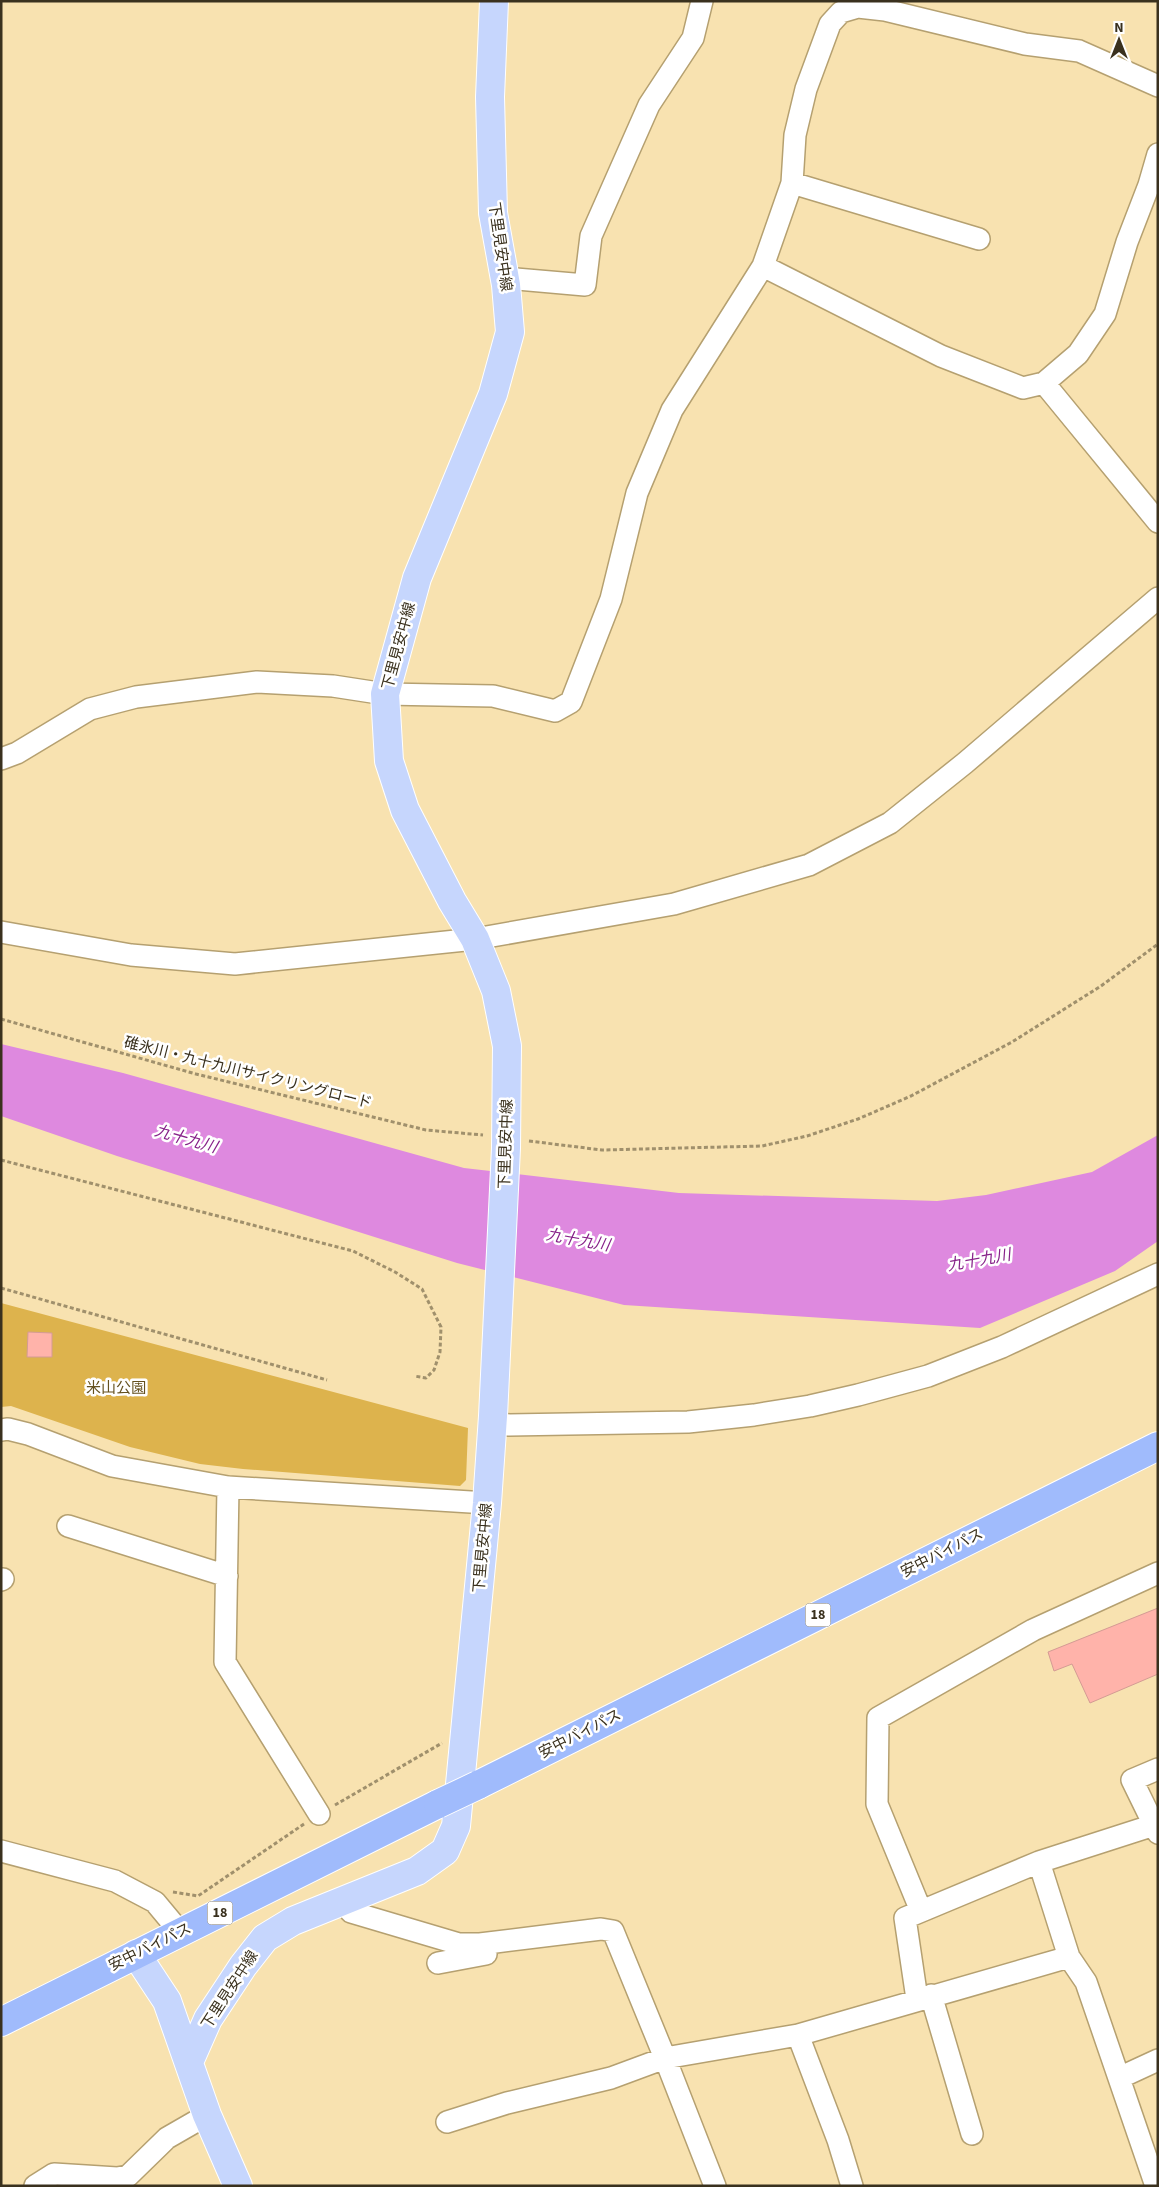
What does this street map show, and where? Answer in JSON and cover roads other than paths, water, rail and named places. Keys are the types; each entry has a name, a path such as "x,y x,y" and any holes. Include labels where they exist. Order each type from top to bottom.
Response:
{"highway":[{"name":"安中バイパス","path":"1,2022 1158,1446"}],"main road":[{"name":"下里見安中線","path":"189,2062 208,2019 242,1966 266,1938 293,1921 417,1871 445,1850 456,1826 487,1503 507,1142 507,1046 496,992 475,939 452,901 405,810 388,761 385,694 417,578 493,394 510,332 505,278 493,212 490,97 494,1"},
{"path":"136,1954 167,2001 208,2115 238,2186"},
{"path":"167,2001 189,2010 200,2010 218,2003"}],"street":[{"path":"505,278 584,285 591,236 594,228 649,105 693,38 702,1"},
{"path":"1,759 17,753 90,709 136,697 257,682 333,686 385,694 493,696 555,711 571,702 611,599 637,493 672,410 763,266 792,183 795,135 806,89 830,24 841,12 858,6 898,8 1025,44 1079,51 1158,86"},
{"path":"763,266 941,356 1023,388 1044,383 1078,354 1105,314 1127,242 1149,185 1158,154"},
{"path":"792,183 979,239"},
{"path":"1044,383 1158,522"},
{"path":"1,932 131,955 235,964 475,939 674,904 809,865 850,845 890,822 965,763 1158,598"},
{"path":"492,1420 509,1425 688,1422 754,1415 819,1404 928,1376 1002,1347 1158,1274"},
{"path":"1,1430 8,1429 28,1434 112,1466 228,1487 487,1503"},
{"path":"228,1487 225,1662 319,1814"},
{"path":"68,1526 227,1576"},
{"path":"921,1911 876,1804 878,1718 1033,1630 1158,1573"},
{"path":"972,2134 924,1997 905,1918 1039,1862 1156,1829 1132,1780 1158,1769"},
{"path":"1,1851 115,1881 155,1902 180,1932"},
{"path":"1039,1862 1069,1957 1086,1982 1156,2186"},
{"path":"342,1900 351,1912 459,1944 601,1929 612,1931 665,2058 714,2186"},
{"path":"438,1963 487,1954 497,1941"},
{"path":"447,2122 507,2103 611,2078 665,2058 798,2035 924,1997 1069,1957"},
{"path":"798,2035 838,2140 852,2186"},
{"path":"1119,2078 1158,2060"},
{"path":"35,2186 54,2174 90,2181 128,2176 167,2138 208,2115"}],"water":[{"name":"九十九川","path":"1,1044 123,1073 464,1168 679,1193 937,1201 986,1195 1092,1172 1158,1135 1158,1241 1115,1271 980,1328 624,1305 457,1263 117,1156 1,1116"}],"park label":[{"name":"米山公園","path":"116,1388"}]}
